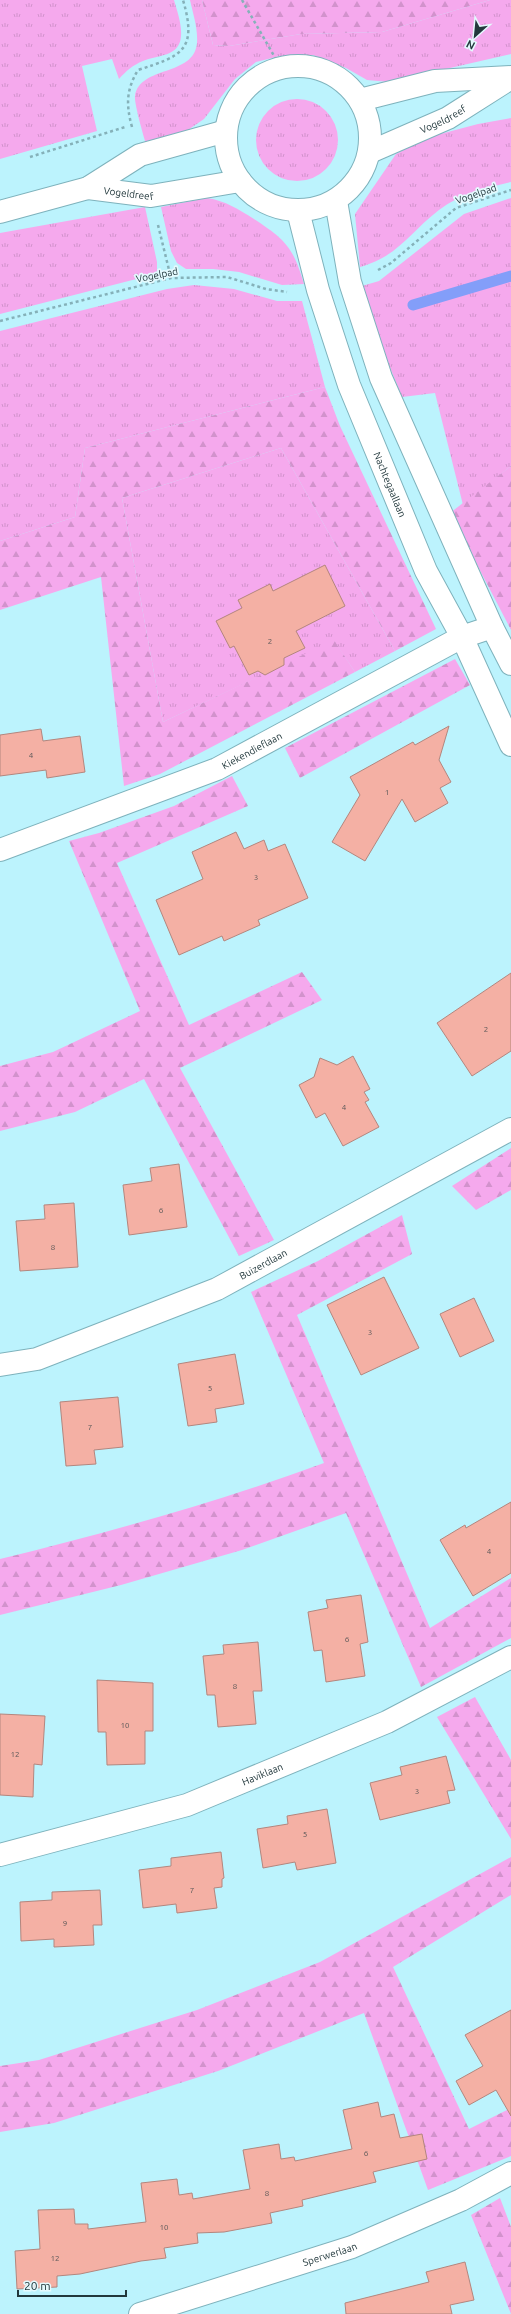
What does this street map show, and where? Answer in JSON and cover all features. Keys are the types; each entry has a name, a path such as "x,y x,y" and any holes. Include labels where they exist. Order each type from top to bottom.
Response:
{"street":[{"path":"304,66 326,71 345,83 360,100 370,125 370,152 364,171 356,182 336,201 318,209 298,211 276,207 256,197 240,181 228,158 226,131 231,110 244,90 261,76 281,68 304,66"},
{"name":"Vogeldreef","path":"360,100 435,81 511,77"},
{"name":"Vogeldreef","path":"370,152 448,118 511,77"},
{"name":"Vogeldreef","path":"0,212 88,188 140,154 226,131"},
{"name":"Vogeldreef","path":"88,188 151,196 240,181"},
{"path":"336,201 350,282 380,378 492,627 511,664"},
{"name":"Nachtegaallaan","path":"298,211 318,290 349,385 426,571 462,637 511,745"},
{"name":"Kiekendieflaan","path":"0,850 217,769 462,637 492,627"},
{"name":"Buizerdlaan","path":"0,1365 37,1359 217,1288 511,1129"},
{"name":"Haviklaan","path":"0,1855 187,1805 387,1722 511,1657"},
{"name":"Sperwerlaan","path":"140,2314 352,2247 460,2200 511,2173"}],"path":[{"path":"242,0 281,68"},
{"path":"30,157 131,125"},
{"name":"Vogelpad","path":"350,282 374,273 391,263 456,208 511,190"},
{"name":"Vogelpad","path":"0,321 171,278 227,277 266,289 297,293 318,290"}],"green space":[{"path":"0,0 174,0 181,27 180,43 172,52 136,64 119,79 112,59 82,66 97,131 0,159"},
{"path":"190,0 202,0 213,45 229,46 301,34 382,32 490,0 511,0 511,54 389,82 367,80 346,68 313,55 280,56 256,62 235,79 204,119 185,132 146,144 137,112 135,96 139,86 146,79 177,67 187,61 194,54 197,43 197,32"},
{"path":"202,0 490,0 382,32 301,34 229,46 213,45"},
{"path":"297,99 305,100 320,106 326,111 331,117 337,132 337,148 331,163 326,169 320,174 305,180 297,181 289,180 274,174 268,169 263,163 257,148 256,140 257,132 263,117 268,111 274,106 289,100"},
{"path":"511,118 511,182 465,195 447,204 385,257 360,267 355,214 396,154 429,137 478,124"},
{"path":"207,198 226,203 237,209 265,226 281,239 292,253 304,284 282,285 239,272 213,269 186,269 177,263 171,251 161,207"},
{"path":"511,198 511,466 463,505 435,393 402,397 373,326 362,286 379,281 464,214"},
{"path":"145,207 157,262 157,271 152,275 0,314 0,233"},
{"path":"194,285 234,289 277,301 302,301 325,387 85,448 75,517 0,541 0,331 167,289"},
{"path":"325,387 340,426 436,629 395,651 281,448 122,498 163,722 334,640 355,672 160,774 124,786 101,577 0,610 0,541 75,517 85,448"},
{"path":"281,448 395,651 355,672 334,641 163,722 122,498"},
{"path":"511,466 511,630 450,513"},
{"path":"455,659 470,685 300,778 285,748"},
{"path":"232,776 248,806 117,863 189,1025 302,972 322,1000 180,1068 274,1240 239,1256 144,1079 75,1112 0,1131 0,1066 53,1052 140,1011 69,841 99,833 174,806"},
{"path":"511,1148 511,1190 476,1210 452,1186"},
{"path":"402,1215 412,1254 297,1315 430,1628 511,1578 511,1638 421,1687 346,1513 242,1550 121,1585 0,1615 0,1559 164,1516 244,1491 324,1463 251,1292 318,1261"},
{"path":"475,1697 511,1760 511,1839 437,1717"},
{"path":"511,1857 511,1895 393,1967 469,2129 511,2108 511,2156 428,2190 364,2013 218,2071 54,2123 0,2132 0,2066 39,2060 197,2010 320,1962"},
{"path":"500,2198 511,2227 511,2314 471,2215"}],"building":[{"path":"325,565 345,606 296,631 305,648 284,658 284,665 265,675 258,671 249,675 234,646 230,648 216,621 242,608 238,600 270,584 273,591"},
{"path":"449,726 439,760 451,782 440,788 448,803 415,822 402,799 365,861 332,842 360,795 350,777 413,742 415,745"},
{"path":"41,729 43,741 80,736 85,772 47,778 46,770 0,776 0,735"},
{"path":"236,832 244,849 264,840 268,851 285,844 308,898 258,920 260,925 224,941 222,936 179,955 156,900 203,879 192,852"},
{"path":"511,973 511,1051 472,1076 437,1023"},
{"path":"353,1056 370,1089 364,1092 369,1100 365,1102 379,1127 343,1146 325,1113 316,1118 299,1085 314,1077 320,1058 337,1065"},
{"path":"179,1164 187,1227 129,1235 123,1185 152,1181 150,1168"},
{"path":"74,1203 78,1267 20,1271 16,1221 45,1219 44,1205"},
{"path":"384,1277 419,1348 361,1375 327,1305"},
{"path":"474,1298 494,1341 460,1357 440,1314"},
{"path":"235,1354 244,1404 215,1409 217,1422 188,1426 178,1364"},
{"path":"118,1397 123,1447 94,1450 96,1464 66,1466 60,1402"},
{"path":"511,1502 511,1573 473,1596 440,1540 465,1525 466,1528"},
{"path":"361,1595 368,1642 360,1644 365,1676 326,1682 322,1650 314,1651 308,1612 328,1608 326,1600"},
{"path":"258,1642 262,1691 253,1691 256,1724 218,1727 215,1695 207,1695 203,1656 224,1654 223,1645"},
{"path":"97,1680 153,1683 153,1731 145,1731 145,1764 107,1765 106,1732 98,1732"},
{"path":"0,1714 45,1716 42,1765 34,1764 33,1797 0,1795"},
{"path":"446,1756 455,1790 447,1791 450,1803 380,1820 370,1783 402,1775 400,1767"},
{"path":"327,1809 336,1863 297,1870 295,1862 263,1868 257,1829 288,1824 287,1816"},
{"path":"221,1852 224,1878 222,1879 222,1887 214,1888 217,1908 177,1913 176,1904 143,1908 139,1870 171,1866 171,1858"},
{"path":"100,1890 102,1925 93,1925 94,1945 54,1947 54,1939 21,1941 20,1902 52,1900 52,1892"},
{"path":"511,2010 511,2116 496,2090 469,2105 456,2081 483,2066 465,2035"},
{"path":"378,2102 381,2117 394,2114 400,2138 422,2134 427,2159 373,2172 376,2182 302,2200 303,2206 270,2213 272,2223 224,2232 197,2233 198,2243 164,2248 166,2258 141,2261 80,2274 57,2276 57,2287 17,2289 15,2251 40,2249 38,2210 74,2209 75,2224 88,2224 88,2229 146,2222 141,2183 177,2179 179,2195 192,2193 193,2199 250,2189 243,2150 279,2144 281,2159 294,2157 295,2161 352,2149 343,2110"},
{"path":"465,2262 474,2300 450,2305 452,2314 346,2314 345,2303 429,2282 426,2272"}],"waterway":[{"path":"413,305 511,276"}]}
